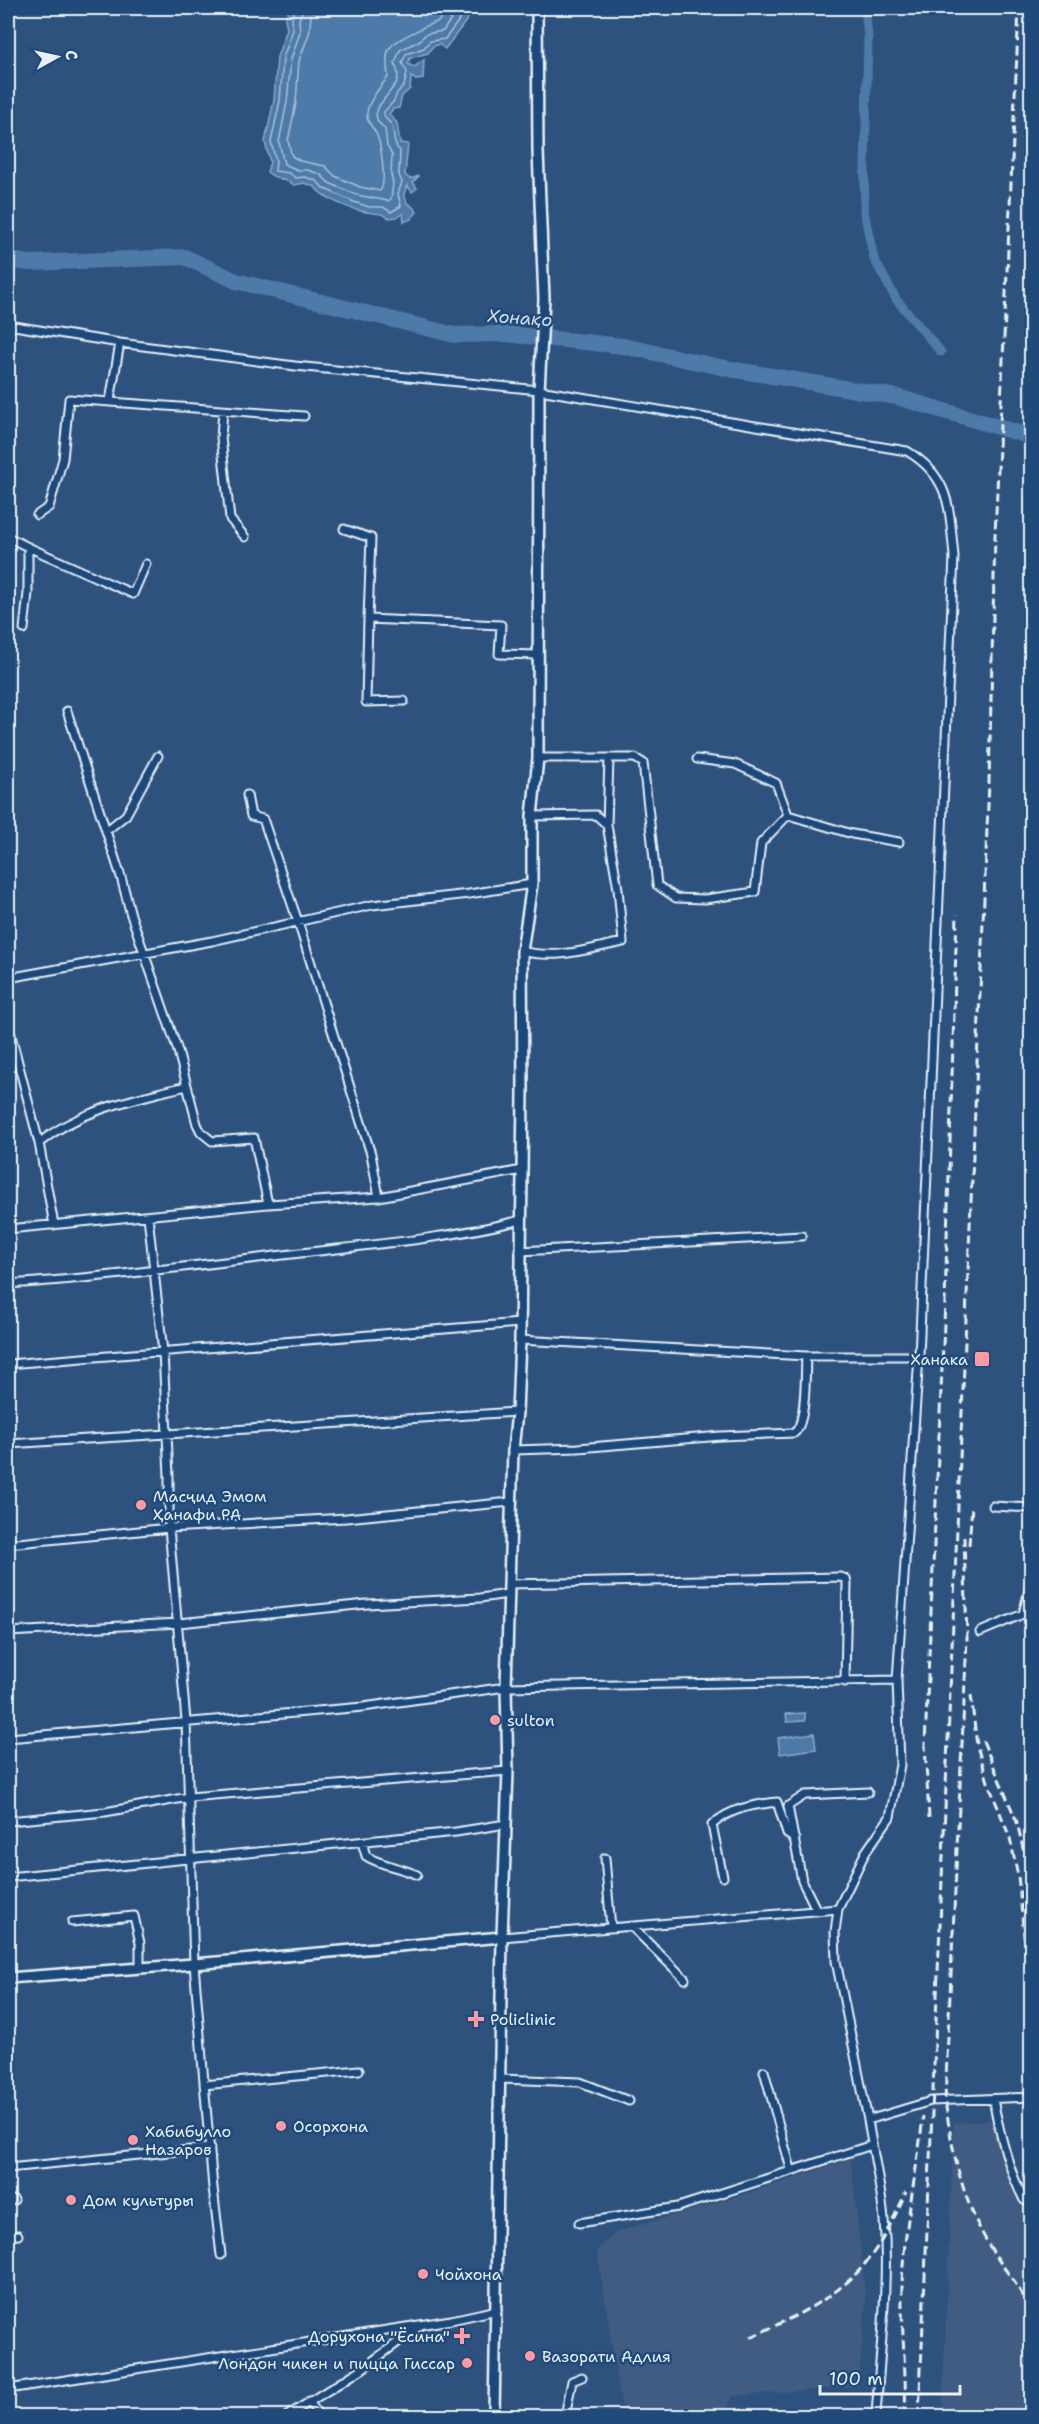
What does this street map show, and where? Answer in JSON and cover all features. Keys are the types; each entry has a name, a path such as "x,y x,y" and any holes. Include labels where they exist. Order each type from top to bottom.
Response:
{"street":[{"path":"494,2416 502,1936 508,1771 506,1686 508,1589 520,1340 522,951 532,884 532,816 538,758 539,390 544,298 538,151 537,8"},
{"path":"8,325 120,343 295,366 539,390 907,451 924,461 947,494 954,556 919,1356 897,1680 900,1765 890,1817 865,1853 838,1909 835,1932 836,1961 880,2183 885,2235 885,2281 876,2416"},
{"path":"110,401 120,343"},
{"path":"37,515 49,507 63,459 69,399 304,416"},
{"path":"223,411 221,437 230,519 245,537"},
{"path":"344,529 371,538 366,702 404,700"},
{"path":"8,537 133,594 146,564"},
{"path":"24,629 28,593 28,547"},
{"path":"368,619 501,625 499,654 539,655"},
{"path":"67,711 131,915 178,1050 197,1124 207,1139 220,1141 254,1138 268,1204"},
{"path":"106,831 126,815 158,756"},
{"path":"538,758 636,758 643,763 657,885 676,898 705,899 755,892 761,843 788,815"},
{"path":"522,951 538,956 581,951 622,942 618,889 607,825 609,758"},
{"path":"697,759 735,764 776,783 788,815"},
{"path":"247,795 250,816 262,819 297,922 371,1154 379,1197"},
{"path":"532,816 596,815 607,825"},
{"path":"788,815 852,834 899,842"},
{"path":"8,978 144,951 212,941 372,905 532,884"},
{"path":"8,1024 39,1143 54,1225"},
{"path":"39,1143 64,1124 82,1116 126,1101 186,1086"},
{"path":"8,1229 268,1204 379,1197 522,1170"},
{"path":"148,1215 163,1352 168,1528 179,1623 186,1721 194,1964 222,2256"},
{"path":"8,1284 92,1279 406,1241 489,1228 521,1220"},
{"path":"520,1251 802,1236"},
{"path":"8,1364 520,1323"},
{"path":"520,1340 806,1356 919,1356"},
{"path":"513,1450 578,1448 721,1436 795,1433 800,1428 802,1414 806,1356"},
{"path":"8,1444 167,1432 517,1412"},
{"path":"8,1544 168,1528 346,1518 511,1502"},
{"path":"993,1506 1032,1508"},
{"path":"8,1632 179,1623 367,1604 480,1598 508,1589 841,1577 846,1579 847,1584 845,1682"},
{"path":"980,1632 1023,1614 1032,1578"},
{"path":"8,1738 363,1707 506,1686 897,1680"},
{"path":"8,1821 105,1812 189,1797 508,1771"},
{"path":"817,1911 802,1881 788,1806 806,1795 867,1792"},
{"path":"723,1877 712,1825 720,1817 746,1806 777,1802 787,1834 795,1839"},
{"path":"8,1876 362,1842 506,1824"},
{"path":"362,1842 366,1856 380,1864 401,1868 417,1875"},
{"path":"605,1858 611,1928"},
{"path":"8,1978 838,1909"},
{"path":"72,1922 134,1916 140,1943 140,1968"},
{"path":"631,1926 685,1979"},
{"path":"204,2085 359,2070"},
{"path":"764,2071 791,2169"},
{"path":"500,2079 580,2082 629,2101"},
{"path":"868,2120 931,2101 1032,2097"},
{"path":"993,2100 1017,2188 1024,2200 1032,2204"},
{"path":"579,2223 678,2207 872,2145"},
{"path":"8,2168 210,2148"},
{"path":"8,2236 18,2235"},
{"path":"8,2389 423,2324 497,2310"},
{"path":"287,2416 363,2369 423,2324"},
{"path":"565,2416 572,2381 582,2377"},
{"path":"309,2401 319,2416"}],"shaded area":[{"path":"990,2120 1004,2130 1031,2213 1031,2416 942,2416 954,2123"},
{"path":"851,2159 866,2301 858,2386 733,2396 724,2416 623,2416 597,2250 616,2232 742,2195"}],"water":[{"path":"290,8 470,8 469,17 445,49 439,44 432,47 428,53 410,58 408,64 414,67 424,60 423,79 416,80 411,77 410,89 402,96 399,108 393,109 389,114 397,123 400,143 408,144 405,175 410,179 419,176 413,182 417,188 412,192 407,185 404,194 407,203 417,212 411,219 404,222 403,213 389,218 381,214 353,209 330,199 315,187 304,183 294,185 267,172 270,162 265,142 274,100 277,57 287,29 285,18"},
{"path":"805,1713 805,1721 787,1722 786,1714"},
{"path":"814,1733 816,1749 780,1754 778,1738"}],"waterway":[{"path":"865,8 868,36 864,211 874,259 896,299 941,352"},
{"name":"Хонақо","path":"8,260 29,263 185,257 236,281 455,335 506,334 623,346 730,369 897,397 1032,437"}],"railway":[{"path":"919,2416 989,782 995,535 1019,8"},
{"path":"929,1818 925,1744 945,1302 957,914"},
{"path":"969,1545 972,1506"},
{"path":"964,1537 967,1639 945,2100 954,2155 970,2207 986,2240 1031,2310"},
{"path":"971,1695 977,1746 989,1785 1010,1838 1018,1876 1029,1984"},
{"path":"983,1741 1017,1822 1032,1888"},
{"path":"905,2416 903,2266 923,2116"},
{"path":"751,2337 813,2306 843,2286 856,2274 879,2245 906,2192"}],"place":[{"name":"Ханака","path":"982,1359"},
{"name":"Масҷид Эмом Ҳанафи РА","path":"141,1505"},
{"name":"sulton","path":"495,1720"},
{"name":"Policlinic","path":"476,2019"},
{"name":"Осорхона","path":"281,2126"},
{"name":"Хабибулло Назаров","path":"133,2140"},
{"name":"Дом культуры","path":"71,2200"},
{"name":"Чойхона","path":"423,2274"},
{"name":"Дорухона \"Ёсина\"","path":"462,2336"},
{"name":"Вазорати Адлия","path":"530,2356"},
{"name":"Лондон чикен и пицца Гиссар","path":"467,2363"}]}
